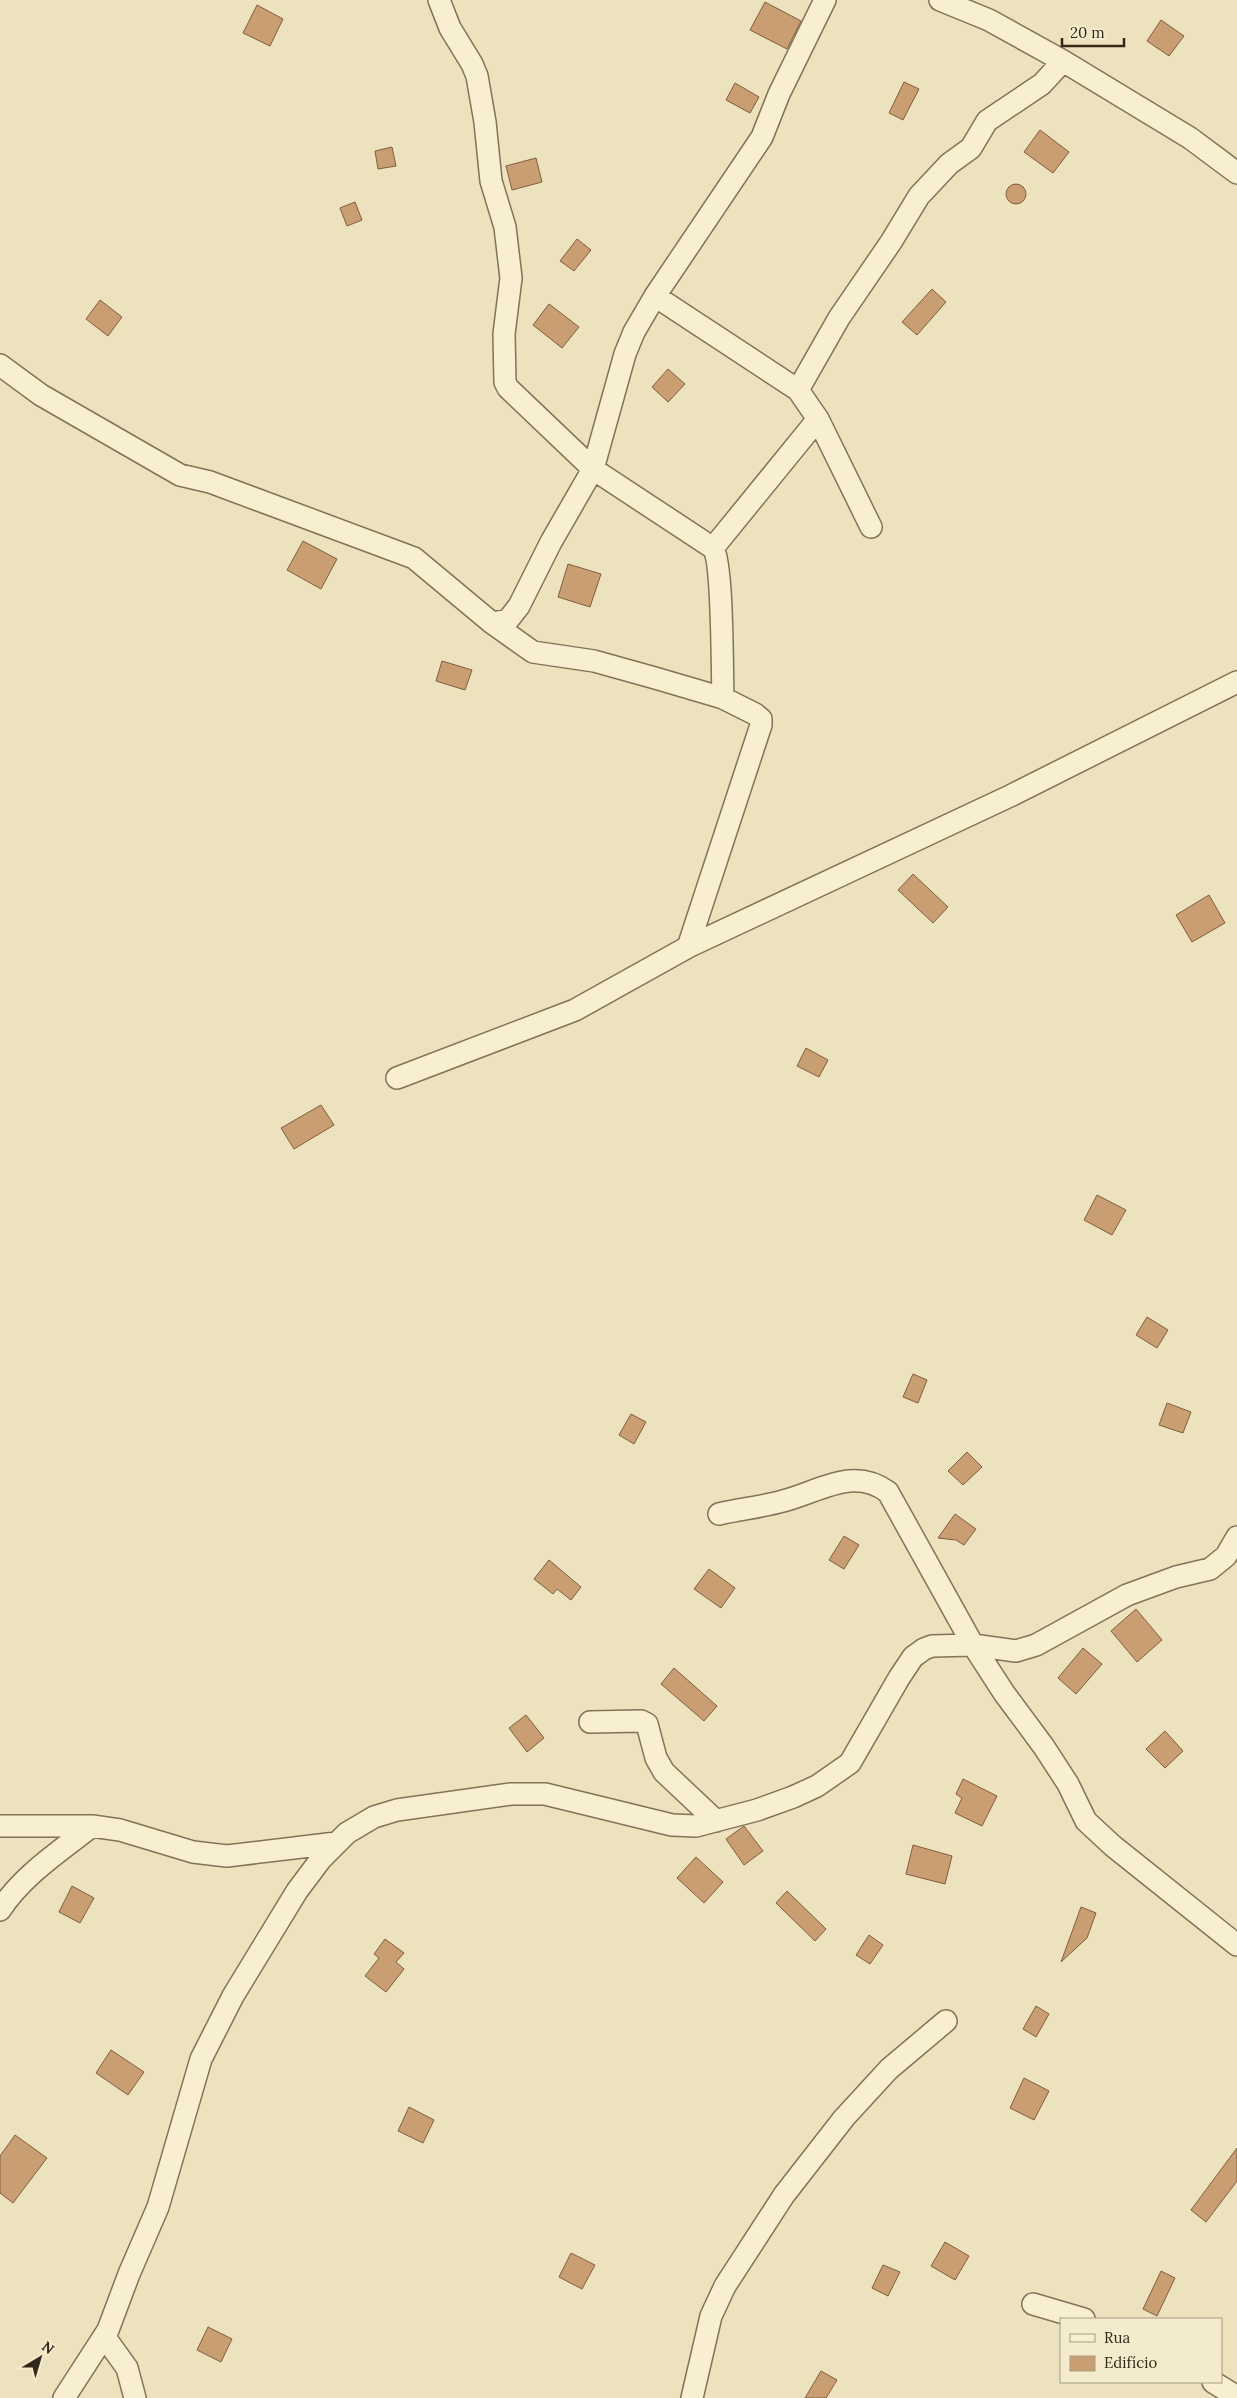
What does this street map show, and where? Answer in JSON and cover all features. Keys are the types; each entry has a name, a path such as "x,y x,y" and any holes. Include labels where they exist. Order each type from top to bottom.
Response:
{"street":[{"path":"439,0 450,28 472,64 477,76 485,122 491,181 505,227 511,278 504,334 504,382 593,469 713,548 718,557 723,698"},
{"path":"492,623 501,623 512,617 551,542 593,469 625,354 634,332 655,296 762,137 779,94 825,0"},
{"path":"940,0 990,20 1063,61 1190,138 1237,173"},
{"path":"798,390 839,318 891,242 919,196 949,164 971,148 987,121 1042,84 1063,61"},
{"path":"655,296 798,390 818,418 871,526"},
{"path":"0,365 41,395 180,475 210,482 414,558 492,623 533,652 594,660 723,698 761,719 761,725 688,947"},
{"path":"713,548 818,418"},
{"path":"397,1078 575,1010 688,947 1010,796 1237,682"},
{"path":"719,1514 783,1501 833,1483 852,1480 878,1485 888,1492 973,1645 1004,1693 1059,1769 1086,1821 1113,1846 1237,1946"},
{"path":"64,2398 104,2336 158,2207 201,2059 233,1996 298,1891 336,1843 374,1817 397,1810 511,1794 545,1794 672,1825 696,1826 792,1798 836,1775 850,1763 860,1750 899,1678 913,1658 932,1646 973,1645 1016,1651 1036,1646 1127,1595 1176,1577 1214,1566 1226,1556 1237,1537"},
{"path":"590,1722 641,1722 647,1724 656,1758 664,1772 716,1821"},
{"path":"0,1826 92,1826 144,1836 193,1852 227,1856 336,1843"},
{"path":"0,1910 28,1877 92,1826"},
{"path":"692,2398 711,2316 725,2286 784,2195 844,2118 889,2069 946,2021"},
{"path":"1033,2304 1081,2318"},
{"path":"104,2336 127,2368 135,2398"},
{"path":"1215,2383 1237,2397"}],"building":[{"path":"765,2 801,21 787,49 750,30"},
{"path":"257,5 283,19 270,46 243,33"},
{"path":"1161,20 1184,36 1169,56 1147,41"},
{"path":"904,82 919,89 903,120 889,113"},
{"path":"735,83 759,97 750,113 726,100"},
{"path":"1040,130 1069,152 1053,173 1024,152"},
{"path":"392,147 396,166 378,169 375,151"},
{"path":"536,158 542,182 512,190 506,166"},
{"path":"1016,184 1023,187 1026,194 1023,201 1016,204 1009,201 1006,194 1009,187"},
{"path":"355,202 362,220 347,226 340,208"},
{"path":"577,239 591,250 574,271 560,261"},
{"path":"932,289 946,302 917,335 902,322"},
{"path":"100,300 122,317 108,336 86,319"},
{"path":"549,304 579,327 562,348 533,325"},
{"path":"668,369 685,384 668,402 652,387"},
{"path":"303,541 337,559 321,589 287,570"},
{"path":"568,564 601,574 590,607 558,597"},
{"path":"442,661 472,670 465,690 436,681"},
{"path":"913,874 948,907 933,923 898,890"},
{"path":"1209,895 1225,923 1192,942 1176,915"},
{"path":"806,1048 828,1060 819,1077 797,1066"},
{"path":"321,1105 334,1125 294,1149 281,1128"},
{"path":"1097,1195 1126,1210 1112,1235 1084,1220"},
{"path":"1147,1317 1168,1330 1157,1348 1136,1335"},
{"path":"913,1374 927,1380 918,1403 903,1397"},
{"path":"1167,1403 1191,1412 1183,1433 1159,1425"},
{"path":"631,1414 646,1422 634,1444 619,1435"},
{"path":"967,1452 982,1467 963,1485 948,1471"},
{"path":"955,1514 976,1529 964,1545 956,1540 938,1538"},
{"path":"844,1536 859,1545 844,1569 829,1560"},
{"path":"549,1560 581,1587 571,1600 557,1589 553,1594 534,1579"},
{"path":"709,1569 735,1588 721,1608 694,1589"},
{"path":"1136,1609 1162,1640 1137,1662 1111,1631"},
{"path":"1083,1648 1102,1664 1076,1694 1058,1678"},
{"path":"674,1668 717,1706 704,1721 661,1684"},
{"path":"526,1715 544,1738 527,1752 509,1728"},
{"path":"1165,1731 1183,1751 1165,1768 1146,1749"},
{"path":"963,1779 997,1796 982,1826 955,1813 962,1798 956,1794"},
{"path":"744,1826 763,1851 744,1865 726,1839"},
{"path":"913,1845 952,1856 945,1884 906,1874"},
{"path":"696,1857 723,1882 704,1903 677,1878"},
{"path":"72,1886 94,1898 80,1923 59,1912"},
{"path":"787,1891 826,1929 815,1941 776,1903"},
{"path":"1081,1907 1096,1913 1087,1938 1061,1962"},
{"path":"869,1935 883,1945 870,1964 856,1955"},
{"path":"385,1939 404,1953 396,1962 404,1969 386,1992 365,1976 379,1958 374,1954"},
{"path":"1036,2006 1049,2014 1036,2037 1023,2029"},
{"path":"111,2050 144,2072 128,2095 96,2073"},
{"path":"1024,2078 1049,2091 1034,2120 1010,2108"},
{"path":"409,2107 434,2120 423,2143 398,2131"},
{"path":"15,2135 47,2158 13,2203 0,2193 0,2156"},
{"path":"1237,2148 1237,2181 1206,2222 1191,2210"},
{"path":"945,2242 969,2256 955,2280 931,2266"},
{"path":"571,2253 595,2265 582,2289 559,2277"},
{"path":"883,2265 900,2272 888,2296 872,2288"},
{"path":"1161,2271 1175,2278 1157,2316 1143,2309"},
{"path":"208,2327 232,2339 221,2362 197,2350"},
{"path":"821,2371 837,2380 826,2398 805,2398"}]}
